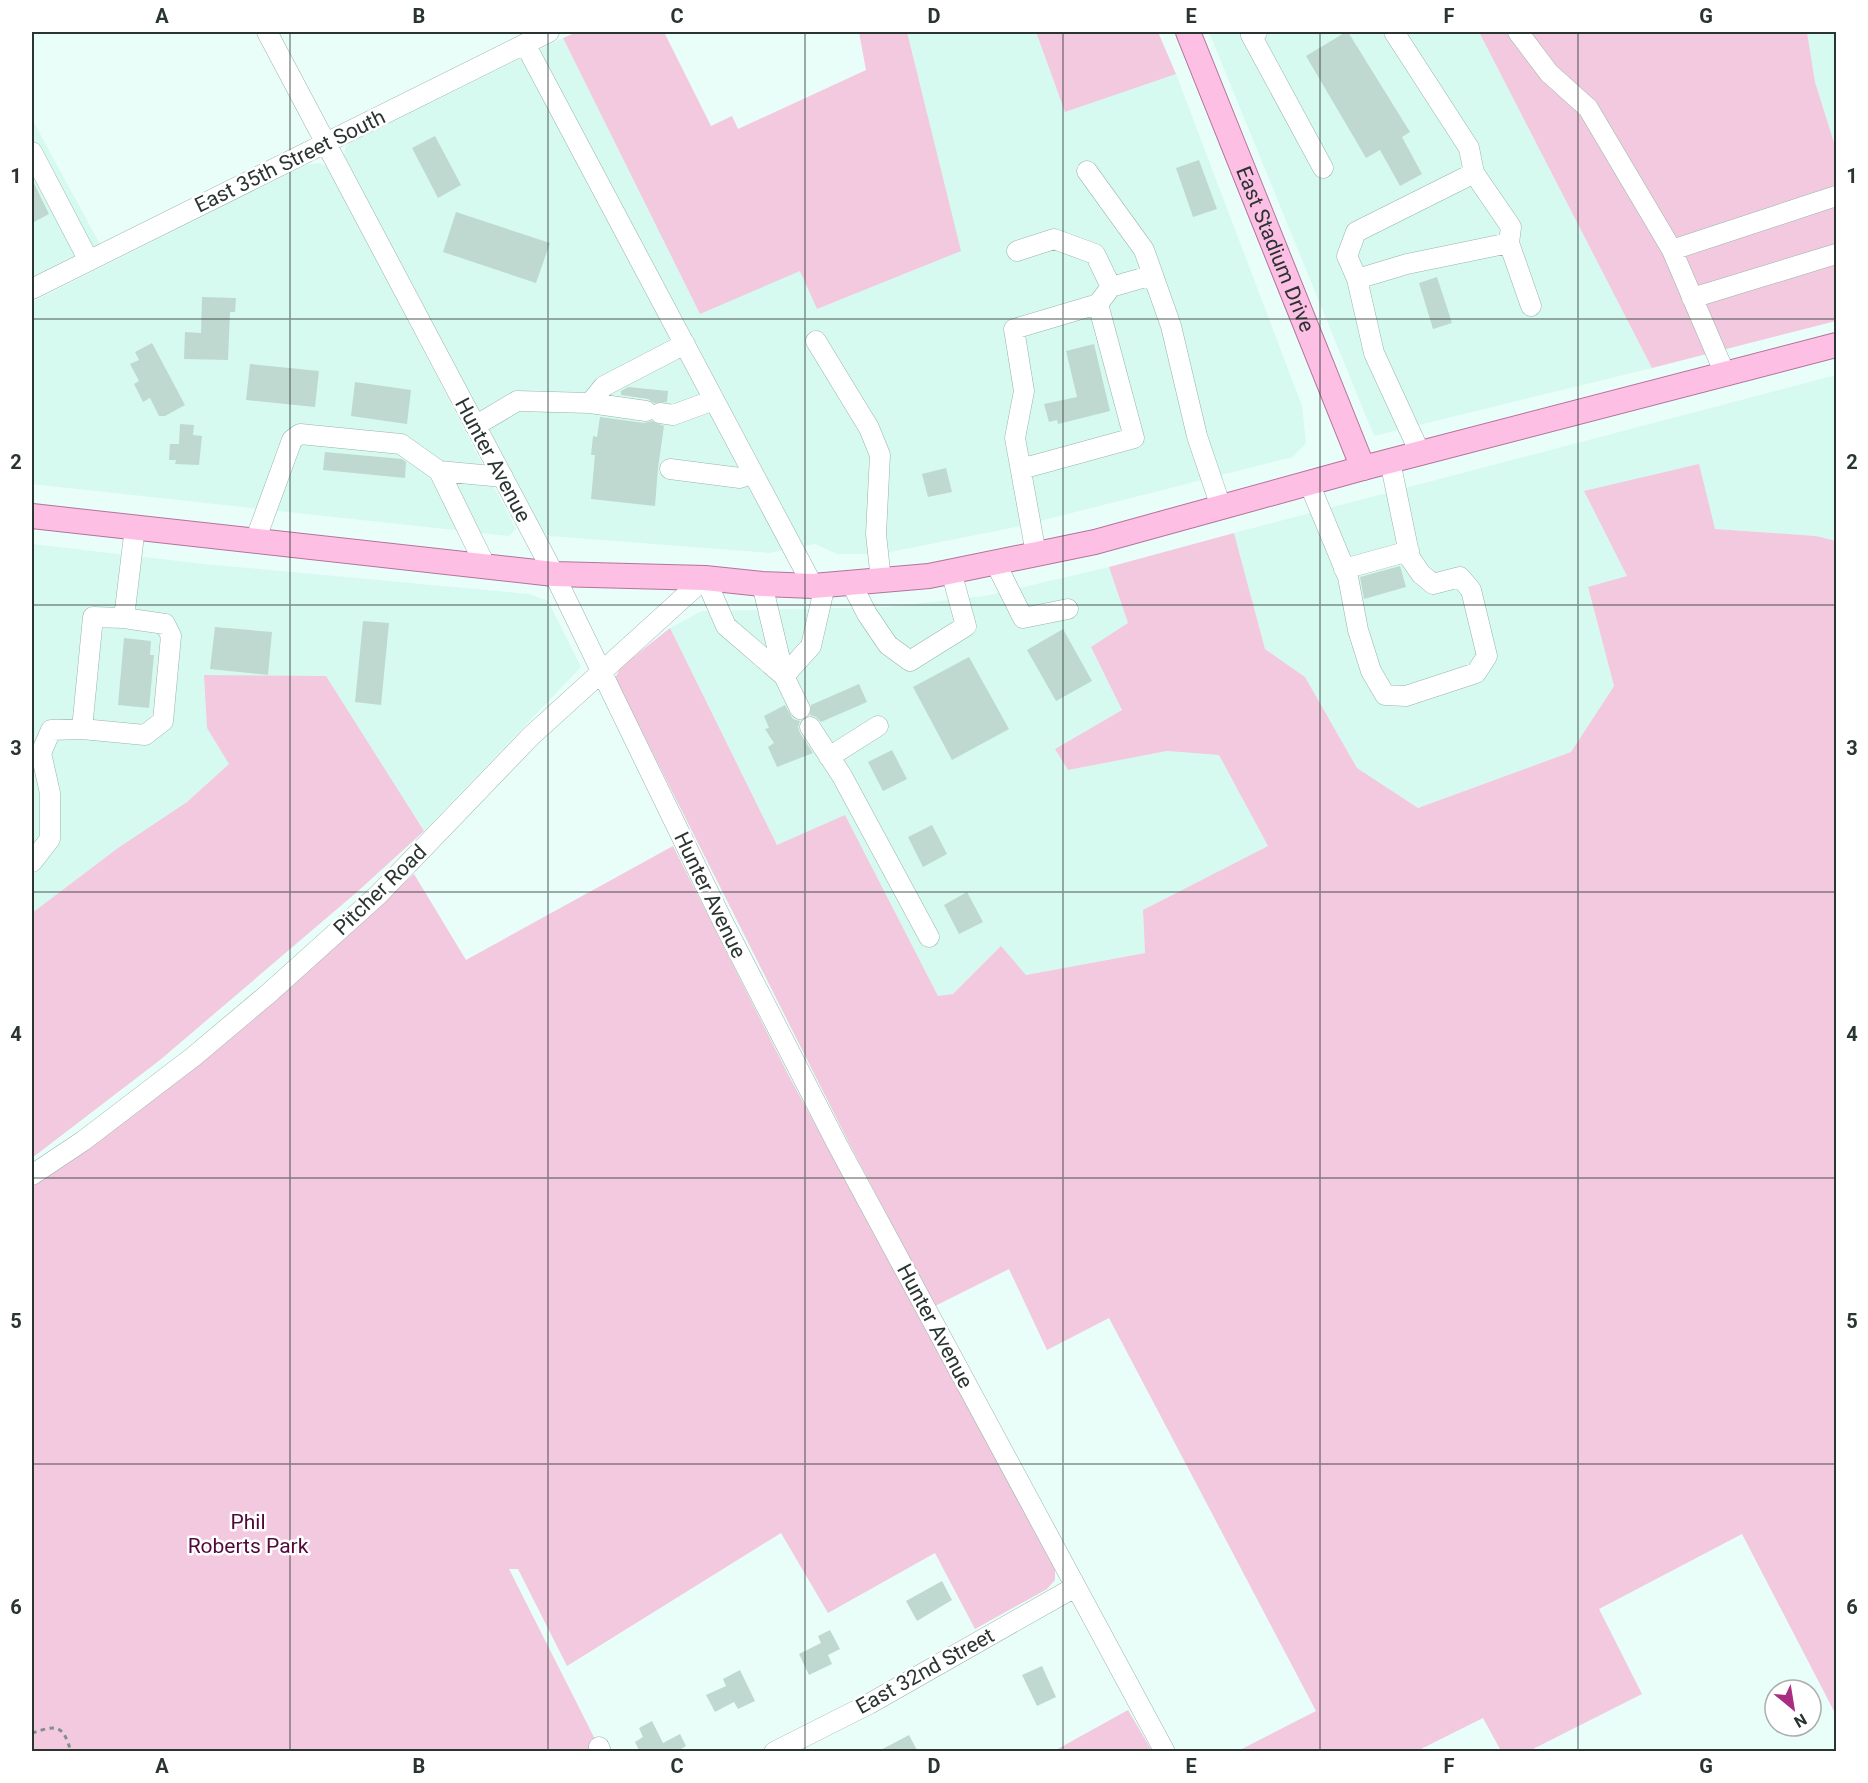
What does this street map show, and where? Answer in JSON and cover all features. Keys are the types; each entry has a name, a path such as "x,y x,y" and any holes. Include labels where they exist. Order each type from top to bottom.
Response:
{"main road":[{"name":"East Stadium Drive","path":"1188,32 1363,468"},
{"path":"32,516 554,574 705,578 762,584 819,585 929,576 1095,542 1363,468 1836,345"}],"street":[{"name":"Hunter Avenue","path":"267,32 554,574 723,922 826,1122 1166,1752"},
{"name":"East 35th Street South","path":"32,290 549,32"},
{"path":"1257,32 1251,35 1323,168"},
{"path":"1394,32 1469,148 1474,173 1511,227 1509,243 1531,306"},
{"path":"1518,32 1548,73 1588,108 1672,250 1725,374"},
{"path":"525,44 753,473 819,585 811,646 784,676"},
{"path":"32,152 89,261"},
{"path":"1087,171 1144,250 1171,326 1197,436 1221,507"},
{"path":"1420,453 1374,353 1357,279 1347,256 1356,232 1474,173"},
{"path":"1672,250 1836,196"},
{"path":"1017,250 1054,239 1095,254 1111,287"},
{"path":"1357,279 1407,264 1509,243"},
{"path":"1692,298 1836,254"},
{"path":"1036,554 1016,438 1024,391 1014,329 1098,304 1111,287 1153,275"},
{"path":"1021,469 1134,438 1098,304"},
{"path":"816,341 869,428 880,455 876,534 880,580"},
{"path":"590,403 603,386 685,345"},
{"path":"476,426 517,401 590,403 673,415 714,400"},
{"path":"255,541 292,440 300,434 401,444 439,471 486,567"},
{"path":"1309,483 1348,577 1358,630 1371,671 1385,695 1406,696 1476,673 1487,656 1471,590 1460,577 1433,584 1421,574 1410,558 1390,461"},
{"path":"670,469 740,478 753,473"},
{"path":"439,471 503,477"},
{"path":"124,618 135,527"},
{"path":"1344,568 1409,551"},
{"path":"996,562 1023,618 1068,609"},
{"path":"851,583 867,614 888,645 910,661 966,626 951,572"},
{"path":"705,578 726,626 784,676"},
{"name":"Pitcher Road","path":"32,1175 101,1127 193,1057 268,994 378,895 531,736 705,578"},
{"path":"762,584 784,676 800,709"},
{"path":"32,862 50,839 50,793 41,753 51,730 82,729 146,735 163,721 171,636 165,624 124,618 93,617 82,729"},
{"path":"829,757 878,726"},
{"path":"810,727 842,777 929,937"},
{"name":"East 32nd Street","path":"774,1752 869,1704 1075,1587"}],"path":[{"path":"32,1732 51,1726 57,1727 66,1736 71,1752"}],"shaded area":[{"path":"907,32 1036,32 1065,112 1176,74 1302,406 1306,443 1293,457 1016,527 880,554 837,554 815,544 769,553 550,536 538,529 344,157 345,148 354,140 563,38 700,314 800,270 817,309 960,251"},
{"path":"1209,32 1479,32 1652,368 1374,436"},
{"path":"1807,32 1836,32 1836,149 1815,82"},
{"path":"32,119 101,246 32,281"},
{"path":"319,163 328,167 516,529 509,536 32,484 32,302 305,165"},
{"path":"1836,375 1836,541 1816,536 1714,529 1584,491 1627,576 1588,588 1614,686 1571,752 1418,808 1357,768 1305,677 1265,649 1234,533"},
{"path":"32,544 204,564 529,594 548,601 581,667 424,831 326,676 207,728 229,764 187,802 118,848 32,913"},
{"path":"1109,567 1129,624 1091,647 1122,710 1055,749 1068,770 1167,751 1219,755 1268,846 1143,910 1145,953 1026,975 1001,947 953,994 938,996 845,816 777,845 670,628 702,611 888,607 985,596"}],"green space":[{"path":"577,32 664,32 711,126 732,116 738,129 866,70 859,32 907,32 961,251 817,309 800,271 700,314 563,38"},
{"path":"1036,32 1158,32 1176,74 1065,112"},
{"path":"1479,32 1807,32 1815,82 1836,149 1836,321 1652,368"},
{"path":"1699,464 1715,529 1816,536 1836,541 1836,1715 1823,1690 1823,1678 1817,1678 1742,1534 1599,1609 1642,1694 1529,1751 1501,1751 1483,1718 1417,1751 1238,1751 1316,1711 1109,1318 1047,1350 1009,1269 935,1306 849,1143 615,678 621,667 670,628 777,845 845,815 938,996 953,994 1001,946 1026,975 1145,953 1143,910 1268,846 1219,755 1167,751 1068,770 1055,749 1122,710 1091,647 1128,623 1109,567 1234,533 1265,649 1305,677 1357,768 1418,808 1571,752 1614,686 1588,587 1627,576 1584,491"},
{"path":"204,675 326,676 424,831 357,892 160,1060 32,1158 32,913 118,848 187,802 229,764 207,728"},
{"name":"Phil Roberts Park","path":"673,846 790,1078 1055,1569 1055,1580 1047,1589 975,1629 935,1553 828,1613 781,1533 567,1666 518,1569 509,1569 601,1751 32,1752 32,1186 234,1022 239,1030 414,874 466,960"},
{"path":"1128,1710 1152,1751 1054,1751"}],"building":[{"path":"1346,32 1410,132 1402,137 1422,174 1400,186 1380,150 1366,158 1306,56"},
{"path":"435,136 461,185 438,198 412,148"},
{"path":"1199,160 1217,209 1193,217 1176,168"},
{"path":"32,179 49,214 32,223"},
{"path":"456,212 550,243 536,283 443,252"},
{"path":"1437,277 1452,323 1433,329 1419,283"},
{"path":"202,297 236,298 235,312 230,312 228,360 184,359 185,332 201,333"},
{"path":"152,343 185,405 165,416 159,416 150,398 143,402 134,384 139,381 130,364 139,360 135,352"},
{"path":"1094,344 1110,411 1058,424 1057,420 1049,422 1044,404 1077,397 1066,351"},
{"path":"250,364 319,371 315,407 246,400"},
{"path":"355,382 411,390 407,424 351,416"},
{"path":"628,387 668,391 667,402 654,403 648,399 621,395 621,391"},
{"path":"600,417 644,423 652,421 664,426 655,506 591,499 595,455 591,455 593,436 597,437"},
{"path":"180,424 194,425 193,435 202,436 199,465 175,464 176,460 169,460 170,444 179,444"},
{"path":"325,452 402,459 406,462 405,478 323,470"},
{"path":"946,468 952,492 928,497 922,474"},
{"path":"1400,566 1406,587 1364,599 1360,577"},
{"path":"363,621 389,623 381,705 355,702"},
{"path":"215,627 272,632 268,675 210,669"},
{"path":"1063,629 1092,681 1056,701 1027,650"},
{"path":"124,638 151,641 150,655 154,655 149,708 118,705"},
{"path":"969,657 1009,729 952,760 913,687"},
{"path":"859,684 867,702 821,722 810,715 811,705"},
{"path":"785,705 793,719 800,721 798,727 800,733 813,753 777,767 768,747 774,743 765,729 769,728 764,716"},
{"path":"892,750 907,779 883,791 868,762"},
{"path":"932,825 947,854 923,867 908,837"},
{"path":"967,892 983,922 959,934 944,905"},
{"path":"942,1581 952,1600 917,1621 906,1601"},
{"path":"830,1630 840,1649 828,1655 832,1664 809,1675 799,1654 821,1643 818,1636"},
{"path":"1042,1666 1056,1697 1037,1706 1022,1675"},
{"path":"740,1670 755,1701 738,1709 734,1702 715,1712 706,1695 726,1686 723,1679"},
{"path":"652,1721 663,1743 680,1734 686,1746 676,1752 640,1752 635,1742 643,1737 639,1728"},
{"path":"909,1735 918,1752 877,1752"}]}
